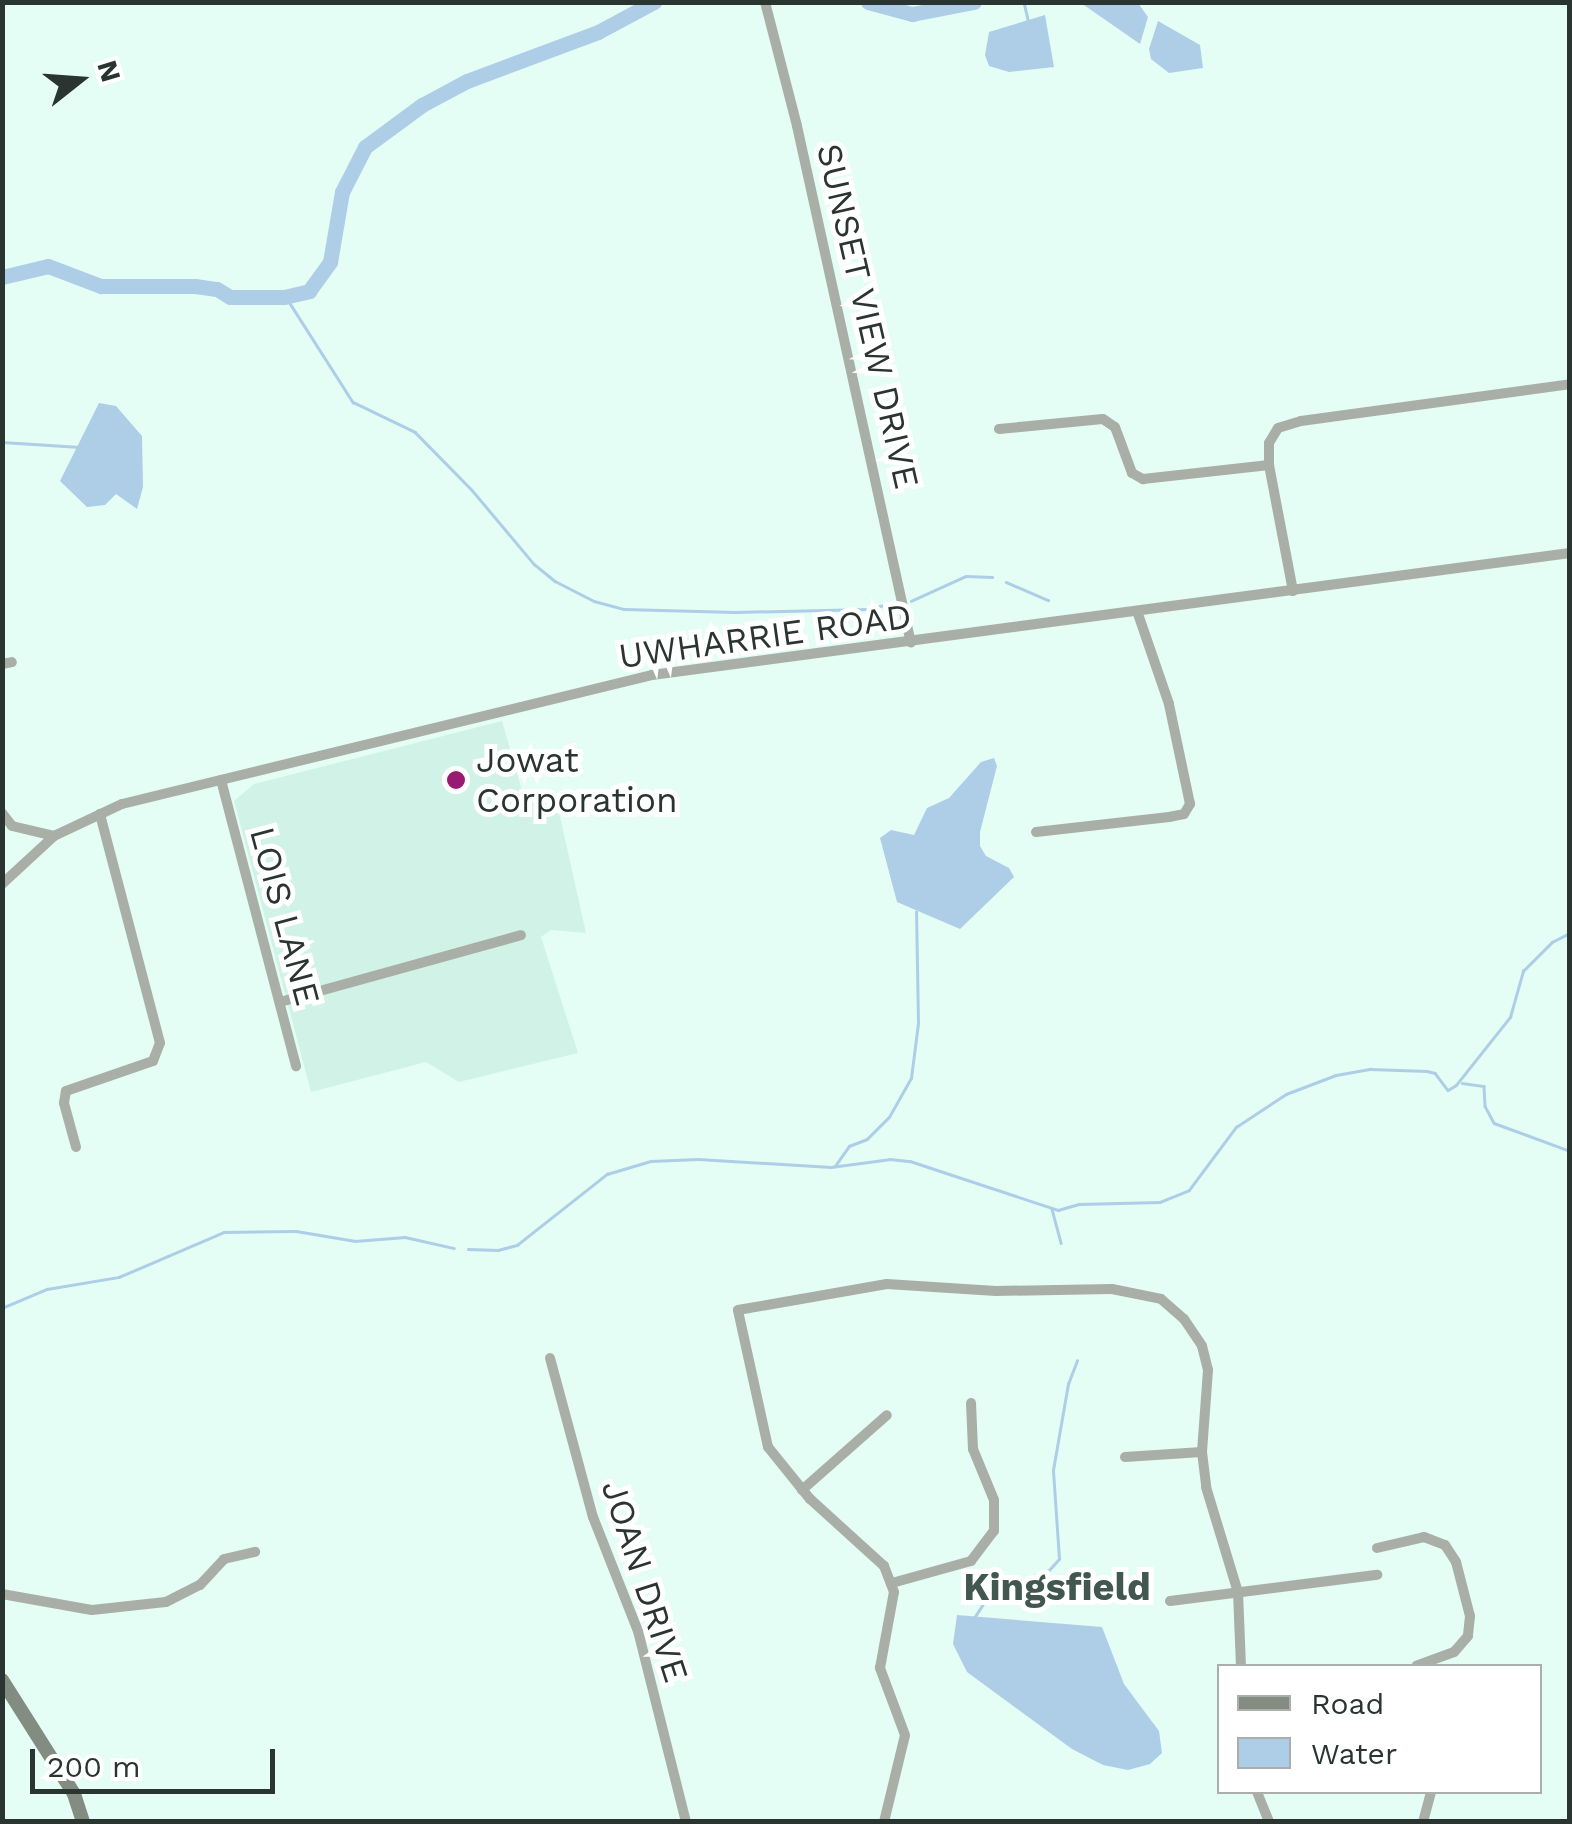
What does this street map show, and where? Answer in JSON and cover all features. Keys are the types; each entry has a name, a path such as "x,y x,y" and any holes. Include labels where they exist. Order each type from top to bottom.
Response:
{"street":[{"name":"SUNSET VIEW DRIVE","path":"764,2 798,126 911,644"},
{"path":"1293,591 1270,465 1272,436 1288,423 1570,384"},
{"path":"998,428 1103,420 1115,427 1132,473 1143,479 1270,465"},
{"name":"UWHARRIE ROAD","path":"2,884 54,836 100,814 221,780 652,674 911,644 1570,553"},
{"path":"1036,832 1184,814 1190,793 1169,704 1138,614"},
{"name":"LOIS LANE","path":"221,780 296,1066"},
{"path":"2,814 12,826 54,836"},
{"path":"76,1148 64,1096 73,1085 146,1064 160,1051 158,1026 100,814"},
{"path":"280,1002 522,935"},
{"path":"884,1822 905,1736 880,1668 894,1592 892,1583 884,1566 802,1490 768,1447 738,1310 887,1284 978,1291 1112,1288 1161,1299 1184,1319 1205,1358 1210,1390 1202,1452 1206,1487 1238,1592 1242,1664"},
{"name":"JOAN DRIVE","path":"550,1358 593,1517 638,1630 686,1822"},
{"path":"892,1583 970,1561 994,1530 994,1500 971,1438 971,1403"},
{"path":"802,1490 887,1415"},
{"path":"1125,1457 1202,1452"},
{"path":"1377,1548 1424,1536 1445,1545 1456,1562 1470,1616 1468,1636 1454,1652 1421,1664"},
{"path":"2,1594 92,1610 166,1602 200,1585 224,1558 255,1552"},
{"path":"1170,1601 1377,1574"},
{"path":"2,1680 74,1794 84,1822"},
{"path":"1258,1794 1269,1822"},
{"path":"1423,1822 1430,1794"}],"shaded area":[{"path":"502,721 525,801 555,794 586,933 551,930 541,937 578,1053 459,1082 426,1062 311,1092 234,801 254,784"}],"water":[{"path":"1081,3 1138,3 1148,17 1140,44"},
{"path":"1045,15 1054,67 1009,72 989,66 985,55 989,32"},
{"path":"1158,21 1200,45 1203,68 1169,73 1151,59 1149,49"},
{"path":"99,403 116,406 142,436 143,487 137,509 116,494 105,505 87,507 60,481"},
{"path":"994,758 997,766 980,846 986,856 1009,868 1014,877 960,929 897,902 880,838 891,830 914,835 927,808 949,798 981,762"},
{"path":"957,1615 1102,1627 1124,1684 1159,1731 1162,1753 1150,1764 1128,1770 1103,1765 1072,1749 967,1672 953,1644"}],"waterway":[{"path":"2,277 48,266 101,286 195,286 217,289 230,297 284,297 309,291 330,262 342,192 365,147 422,105 467,81 598,32 654,2"},
{"path":"868,2 912,14 974,2"},
{"path":"1024,2 1028,20"},
{"path":"286,297 353,402 415,432 472,490 534,564 555,581 594,601 624,609 735,612 867,609 893,603"},
{"path":"2,442 80,447"},
{"path":"911,601 966,576 992,577"},
{"path":"1006,582 1048,600"},
{"path":"835,1166 849,1146 867,1139 889,1117 911,1078 918,1023 916,912"},
{"path":"468,1249 498,1250 517,1245 607,1174 651,1161 698,1159 831,1167 890,1159 910,1161 1058,1210 1079,1204 1160,1202 1189,1190 1236,1127 1286,1094 1336,1075 1370,1069 1427,1071 1435,1073 1448,1090 1456,1085 1510,1017 1523,971 1552,942 1570,933"},
{"path":"1462,1083 1484,1086 1485,1106 1494,1123 1570,1151"},
{"path":"1052,1209 1061,1243"},
{"path":"2,1308 47,1289 119,1277 224,1232 296,1231 355,1241 405,1237 454,1248"},
{"path":"974,1618 990,1593 1049,1570 1059,1559 1053,1470 1068,1384 1077,1361"}],"place":[{"name":"Jowat Corporation","path":"456,780"}],"district":[{"name":"Kingsfield","path":"1057,1588"}]}
